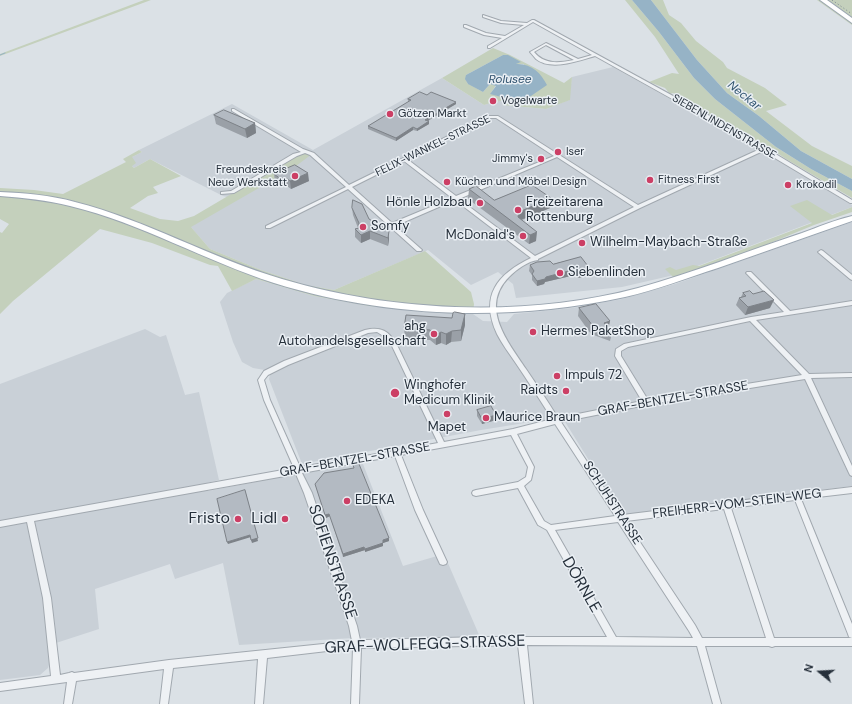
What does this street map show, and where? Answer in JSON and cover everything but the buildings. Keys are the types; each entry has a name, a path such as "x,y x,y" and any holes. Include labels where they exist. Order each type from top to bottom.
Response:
{"main road":[{"path":"823,0 852,21"},
{"path":"0,194 42,198 95,210 133,223 261,276 310,290 368,302 404,306 493,310 581,302 642,289 852,218"}],"street":[{"path":"484,16 501,22 526,24"},
{"name":"SIEBENLINDENSTRASSE","path":"526,24 533,21 763,149 852,202"},
{"path":"489,47 526,24"},
{"path":"465,26 482,34 505,37"},
{"path":"578,60 546,44 532,52 549,64 555,65 578,60 595,55"},
{"path":"233,110 312,154 419,250"},
{"name":"FELIX-WANKEL-STRASSE","path":"268,227 493,116 497,117 638,207"},
{"path":"493,310 494,294 503,279 519,266 536,259 638,207 763,149"},
{"path":"223,193 232,192 295,155 306,152"},
{"path":"392,225 557,156"},
{"path":"404,159 536,259"},
{"path":"821,252 852,278"},
{"path":"749,273 789,313"},
{"path":"646,403 618,356 618,350 626,345 751,319 852,303"},
{"name":"SCHUHSTRASSE","path":"493,310 500,334 622,518 700,642 717,704"},
{"path":"751,319 807,376 852,473"},
{"name":"SOFIENSTRASSE","path":"354,704 357,644 353,626 310,499 267,400 261,380 266,373 286,363 373,330 383,332 391,340 442,444"},
{"name":"GRAF-BENTZEL-STRASSE","path":"0,524 513,432 556,420 646,403 807,376 852,375"},
{"path":"476,493 520,484 529,478 532,467 513,432"},
{"path":"397,452 443,562"},
{"name":"DÖRNLE","path":"520,484 541,523 550,528 614,642"},
{"name":"FREIHERR-VOM-STEIN-WEG","path":"622,518 852,490"},
{"path":"797,497 852,634"},
{"path":"727,506 772,643"},
{"path":"550,528 622,518"},
{"path":"30,519 46,598 56,679"},
{"path":"522,641 529,704"},
{"name":"GRAF-WOLFEGG-STRASSE","path":"0,687 169,664 357,644 522,641 772,643 852,642"},
{"path":"259,704 264,654"},
{"path":"164,704 169,664"},
{"path":"68,704 72,676"}],"shaded area":[{"path":"613,67 765,152 852,205 852,207 674,275 622,287 516,298 513,284 498,272 471,285 428,250 334,290 306,285 261,270 210,249 190,226 236,199 223,196 150,159 134,168 132,166 132,157 142,152 139,150 232,104 313,150 442,78 484,105 496,101 515,101 502,105 546,109 569,100 572,77"},
{"path":"852,222 852,486 623,515 562,417 481,430 302,464 269,379 270,375 265,370 253,368 242,362 233,342 220,302 227,293 256,279 314,296 369,306 473,314 483,321 507,322 514,314 572,308 622,299 675,284"},
{"path":"145,329 160,337 166,335 185,395 199,392 219,480 207,483 208,491 296,474 363,464 403,566 444,554 480,637 353,638 239,645 223,563 175,579 170,564 95,589 99,629 56,643 48,668 40,675 0,680 0,384"}],"green space":[{"path":"144,0 151,0 0,56 0,54"},
{"path":"625,0 632,0 659,32 694,78 715,99 776,147 811,169 852,191 852,198 767,146 673,93 670,94 665,88 649,82 672,73 679,74 655,37"},
{"path":"651,0 663,0 669,15 681,23 696,41 723,62 727,68 765,88 787,105 766,111 812,146 852,166 852,179 801,151 759,116 727,93 697,60"},
{"path":"817,0 852,0 852,25"},
{"path":"493,48 510,55 564,83 572,77 570,100 546,109 502,105 515,101 511,100 499,101 484,105 442,78","holes":["503,55 520,62 515,64 524,64 516,97 505,98 491,93 496,85 490,84 483,92 467,83 466,75"]},
{"path":"139,150 142,152 132,157 136,163 132,166 134,168 150,159 181,176 153,187 158,193 148,196 130,208 160,219 178,221 194,216 294,157 304,153 312,154 292,169 191,227 210,249 261,270 306,285 334,290 425,251 471,292 474,304 473,314 369,306 314,296 256,279 232,291 218,266 210,265 152,243 100,229 13,301 0,314 0,232 2,233 9,224 0,219 0,188 34,190 63,194 126,162 123,159"},
{"path":"807,200 832,215 852,207 852,212 814,225 739,256 678,276 673,277 665,269 670,267 676,270 693,265 699,266 812,223 790,206"}],"water":[{"path":"632,0 651,0 697,60 727,93 759,116 801,151 852,179 852,191 811,169 776,147 715,99 694,78 659,32"},
{"name":"Rolusee","path":"503,55 508,55 521,62 516,64 531,67 539,73 547,85 528,98 505,98 490,94 496,86 490,84 483,92 468,84 465,79 466,75"}],"waterway":[{"path":"0,55 5,53"}],"railway":[{"path":"832,0 852,14"}],"place":[{"name":"Vogelwarte","path":"493,101"},
{"name":"Götzen Markt","path":"390,114"},
{"name":"Iser","path":"558,152"},
{"name":"Jimmy's","path":"541,159"},
{"name":"Freundeskreis Neue Werkstatt","path":"295,176"},
{"name":"Fitness First","path":"650,180"},
{"name":"Küchen und Möbel Design","path":"447,182"},
{"name":"Krokodil","path":"788,185"},
{"name":"Hönle Holzbau","path":"480,203"},
{"name":"Freizeitarena Rottenburg","path":"518,210"},
{"name":"Somfy","path":"363,227"},
{"name":"McDonald's","path":"523,236"},
{"name":"Wilhelm-Maybach-Straße","path":"582,243"},
{"name":"Siebenlinden","path":"560,273"},
{"name":"Hermes PaketShop","path":"533,332"},
{"name":"ahg Autohandelsgesellschaft","path":"434,334"},
{"name":"Impuls 72","path":"557,376"},
{"name":"Raidts","path":"566,391"},
{"name":"Winghofer Medicum Klinik","path":"395,393"},
{"name":"Mapet","path":"447,414"},
{"name":"Maurice Braun","path":"486,418"},
{"name":"EDEKA","path":"347,501"},
{"name":"Fristo","path":"238,519"},
{"name":"Lidl","path":"285,519"}],"water label":[{"name":"Neckar","path":"744,96"}]}
